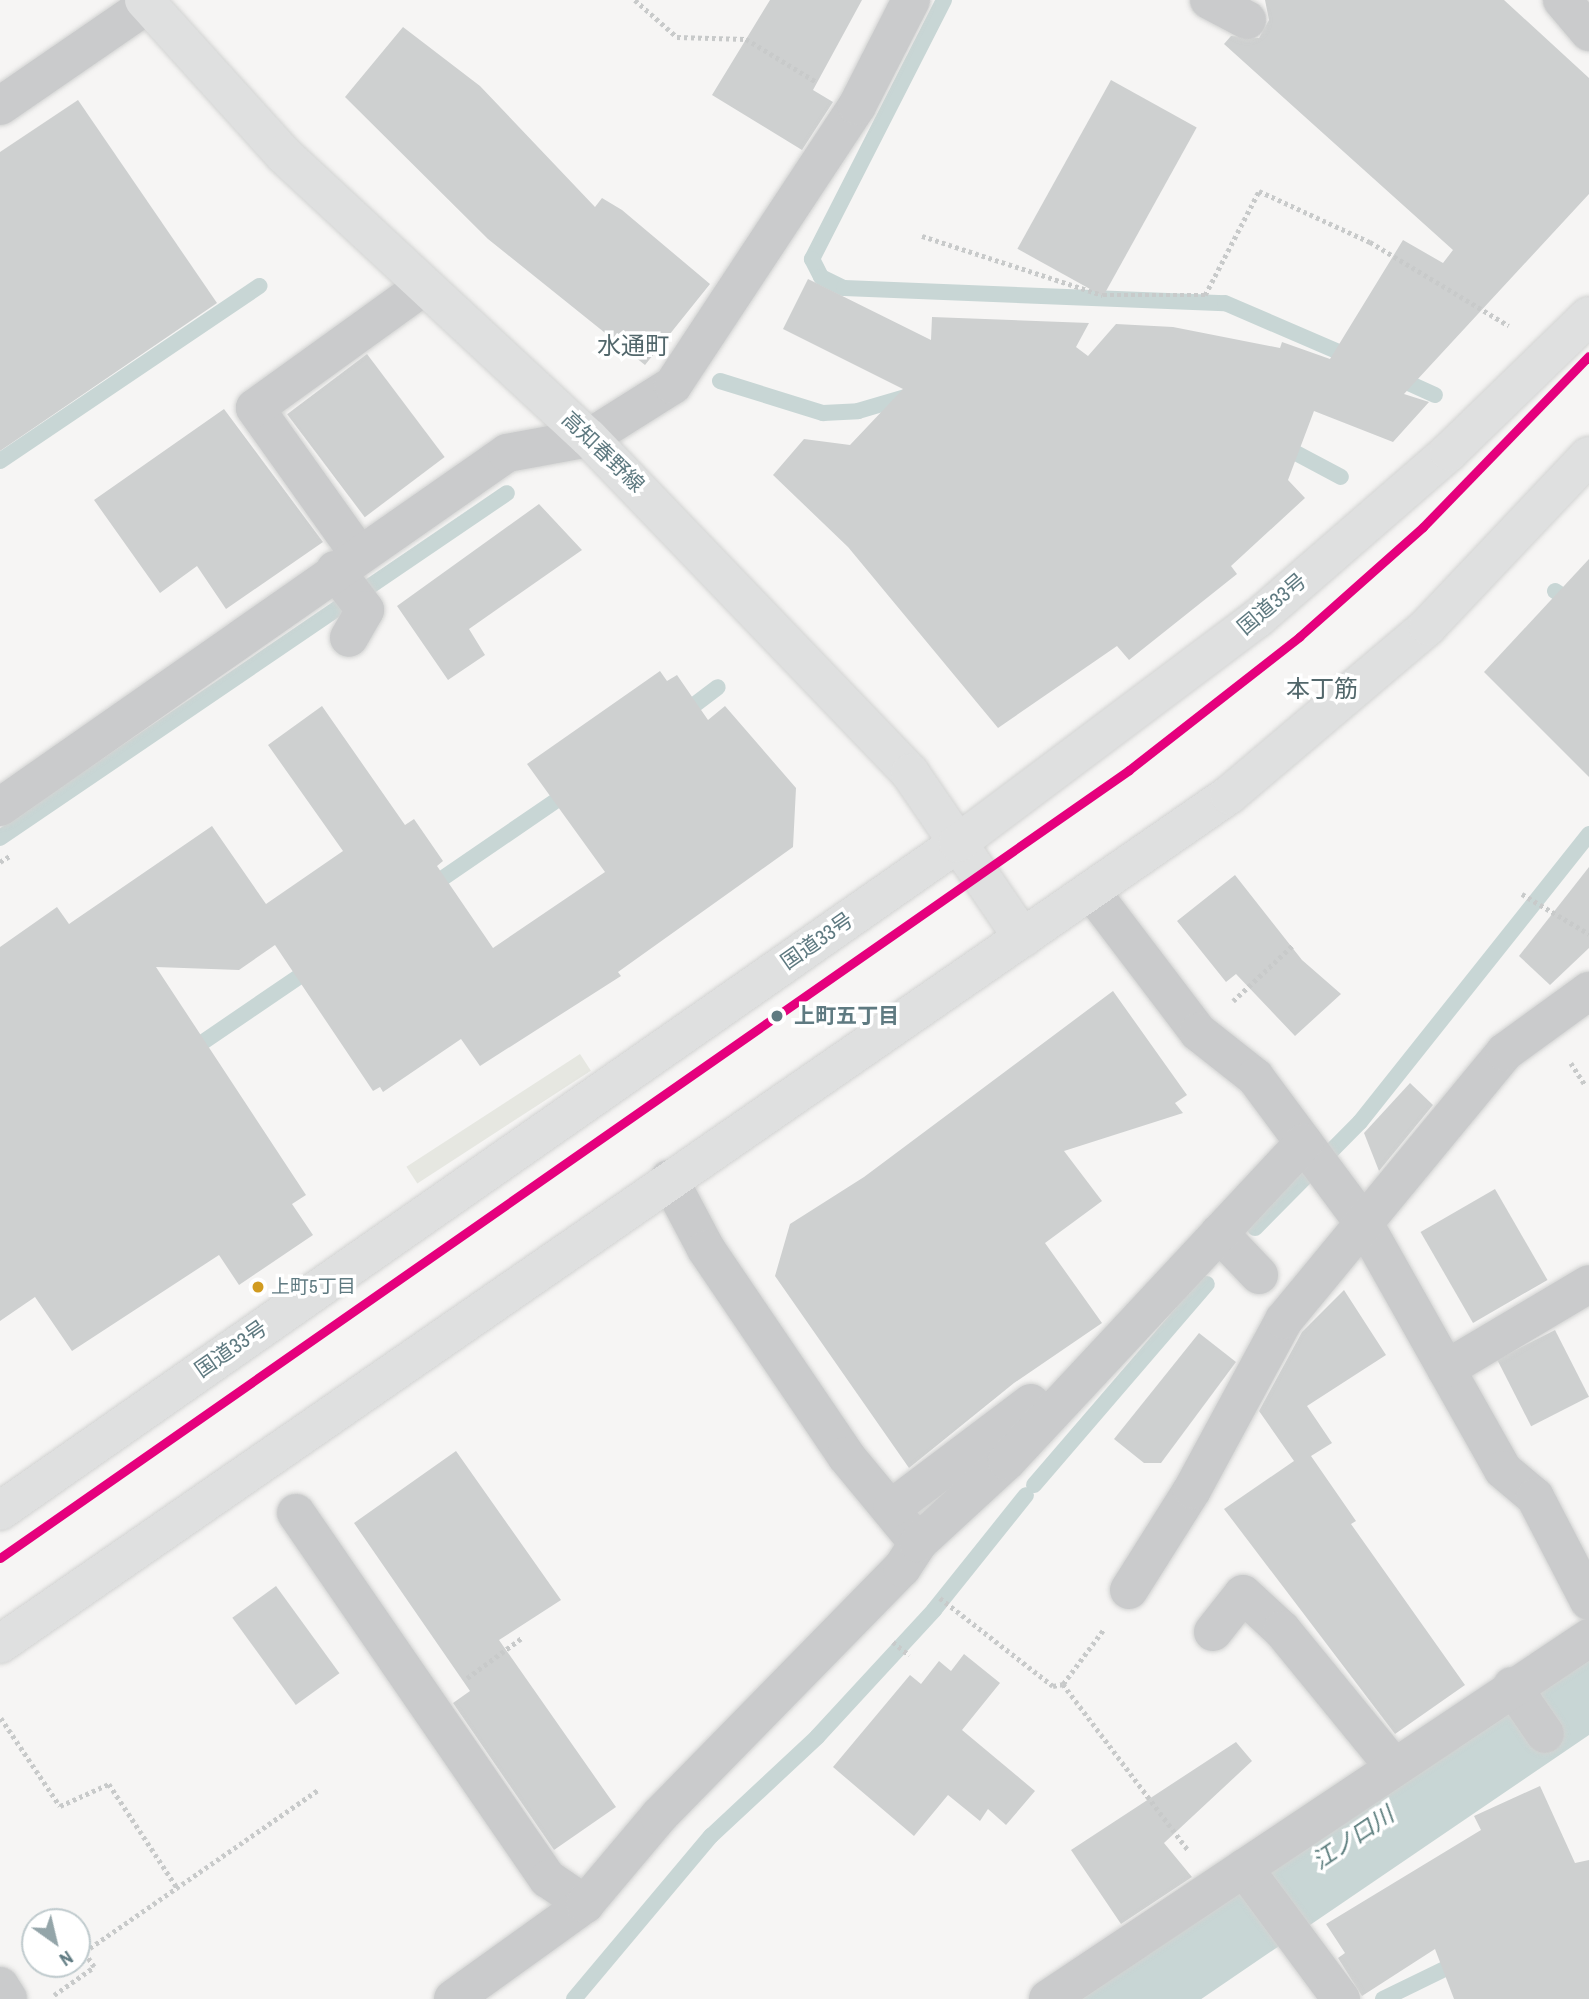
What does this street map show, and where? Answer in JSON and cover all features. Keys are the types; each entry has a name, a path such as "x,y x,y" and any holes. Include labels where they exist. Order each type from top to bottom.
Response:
{"main road":[{"name":"高知春野線","path":"146,2 283,154 589,438 910,773 1023,937"},
{"name":"国道33号","path":"0,1511 958,843 1258,618 1556,352 1589,316"},
{"path":"0,1644 1091,891 1344,703 1428,626 1589,456"}],"street":[{"path":"0,807 346,561 507,453 589,438 673,385 857,106 911,0"},
{"path":"1209,0 1247,20"},
{"path":"1562,0 1589,32"},
{"path":"0,106 146,2"},
{"path":"357,624 346,561 255,408 424,286"},
{"path":"1091,891 1198,1032 1255,1077 1365,1225 1503,1470 1535,1497 1589,1601"},
{"path":"1129,1590 1192,1490 1284,1320 1505,1052 1589,991"},
{"path":"453,1999 585,1904 659,1816 902,1568 918,1543 1007,1461 1219,1233 1315,1156"},
{"path":"669,1180 706,1249 838,1444 918,1543"},
{"path":"1219,1233 1259,1275"},
{"path":"1446,1369 1589,1284"},
{"path":"892,1508 1031,1403"},
{"path":"296,1513 548,1879 585,1904"},
{"path":"1213,1632 1242,1594 1282,1630 1394,1767"},
{"path":"1048,1999 1239,1880 1394,1767 1527,1709 1589,1638"},
{"path":"1239,1880 1284,1927 1341,1999"},
{"path":"0,1986 9,1999"}],"path":[{"path":"635,0 677,37 746,39 857,106"},
{"path":"922,236 1103,295 1205,295 1259,191 1370,242 1556,352"},
{"path":"1522,894 1589,934"},
{"path":"1198,1032 1292,946"},
{"path":"1580,1073 1586,1086"},
{"path":"931,1591 1053,1686 1063,1684 1129,1590"},
{"path":"428,1707 523,1637"},
{"path":"887,1638 909,1655"},
{"path":"1063,1684 1239,1880"},
{"path":"1,1718 60,1806 109,1784 178,1889"},
{"path":"48,1999 93,1967 84,1952 319,1789"}],"shaded area":[{"path":"580,1054 591,1071 417,1184 406,1167"}],"building":[{"path":"770,0 862,0 813,90 833,102 802,150 712,95"},
{"path":"1265,0 1504,0 1589,78 1589,194 1404,394 1429,402 1393,442 1314,411 1288,480 1305,498 1231,566 1237,574 1129,660 1117,646 998,728 848,547 773,475 804,439 850,445 903,389 783,329 808,279 931,340 932,317 1089,323 1076,347 1088,356 1116,324 1173,327 1280,348 1282,342 1330,359 1403,240 1443,263 1453,250 1224,44 1231,36 1259,38 1269,20"},
{"path":"403,27 480,86 595,207 602,198 622,210 710,284 645,365 488,239 345,97"},
{"path":"1111,80 1197,128 1103,296 1017,249"},
{"path":"78,100 217,303 0,451 0,152"},
{"path":"367,354 445,457 365,517 287,414"},
{"path":"224,409 323,542 226,609 197,566 160,593 94,500"},
{"path":"539,504 582,550 469,629 485,655 448,680 397,606"},
{"path":"1589,559 1589,777 1484,672"},
{"path":"660,671 667,681 677,675 708,720 725,706 796,788 793,847 618,972 621,976 480,1066 461,1039 383,1092 380,1087 373,1091 275,945 239,970 156,967 306,1195 292,1204 313,1235 239,1285 219,1255 72,1351 35,1297 0,1321 0,947 57,907 69,924 212,826 266,904 343,851 268,745 322,706 405,825 414,819 443,861 437,866 493,948 605,872 527,764"},
{"path":"1589,867 1589,948 1550,985 1519,956"},
{"path":"1235,875 1302,960 1341,994 1295,1036 1236,974 1226,982 1177,921"},
{"path":"1113,991 1187,1095 1175,1103 1183,1113 1064,1151 1102,1201 1045,1243 1102,1323 1014,1383 909,1468 775,1276 790,1224 864,1177"},
{"path":"1410,1083 1433,1105 1379,1171 1364,1133"},
{"path":"1495,1189 1548,1280 1473,1323 1421,1232"},
{"path":"1344,1290 1386,1355 1307,1406 1332,1443 1311,1456 1356,1521 1351,1524 1465,1685 1395,1734 1224,1509 1294,1461 1259,1411 1302,1332"},
{"path":"1555,1330 1589,1397 1531,1426 1497,1360"},
{"path":"1199,1333 1236,1362 1161,1463 1144,1463 1114,1439"},
{"path":"456,1451 561,1600 499,1640 616,1807 554,1850 453,1703 470,1691 354,1523"},
{"path":"276,1586 339,1673 296,1705 232,1618"},
{"path":"964,1654 1000,1683 962,1730 1035,1791 1006,1825 988,1809 980,1821 948,1795 914,1836 833,1767 910,1675 921,1684 939,1661 951,1671"},
{"path":"1236,1742 1252,1761 1164,1843 1192,1877 1121,1924 1071,1850"},
{"path":"1540,1786 1575,1863 1589,1860 1589,1999 1454,1999 1435,1949 1362,1996 1338,1958 1345,1953 1326,1924 1481,1830 1474,1816"}],"waterway":[{"path":"944,0 812,259 821,277 844,288 1225,303 1353,358"},
{"path":"0,461 259,286"},
{"path":"1393,376 1435,395"},
{"path":"720,381 823,413 858,411 919,393"},
{"path":"1279,444 1341,477"},
{"path":"0,838 507,493"},
{"path":"1555,591 1589,613"},
{"path":"681,715 718,687"},
{"path":"427,889 570,791"},
{"path":"1255,1228 1360,1122 1589,834"},
{"path":"187,1053 313,967"},
{"path":"1034,1485 1207,1284"},
{"path":"574,1999 711,1836 817,1737 934,1610 1026,1495"},
{"name":"江ノ口川","path":"1116,1999 1589,1677"},
{"path":"1383,1999 1461,1961"}],"transit line":[{"path":"0,1558 1129,770 1299,637 1423,527 1589,356"}],"place":[{"name":"上町五丁目","path":"777,1016"},
{"name":"上町5丁目","path":"258,1287"}],"district":[{"name":"水通町","path":"633,346"},
{"name":"本丁筋","path":"1322,689"}]}
